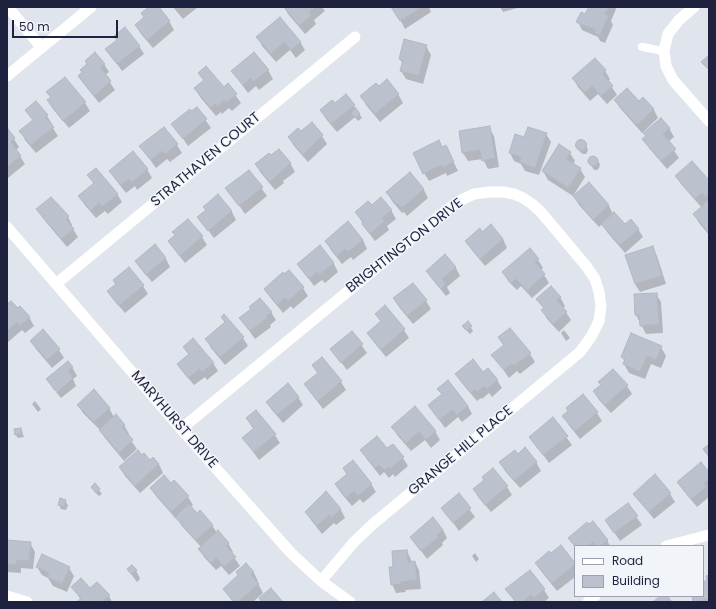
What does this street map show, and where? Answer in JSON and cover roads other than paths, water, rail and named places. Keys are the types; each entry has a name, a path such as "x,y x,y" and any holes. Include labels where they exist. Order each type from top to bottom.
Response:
{"street":[{"path":"8,7 41,48"},
{"path":"7,76 91,7"},
{"path":"694,7 679,20 668,34 664,51 666,66 673,80 709,121"},
{"name":"STRATHAVEN COURT","path":"56,284 355,36"},
{"name":"BRIGHTINGTON DRIVE","path":"181,429 449,208 474,194 489,192 514,194 532,204 540,211 587,267 595,280 601,306 599,321"},
{"name":"MARYHURST DRIVE","path":"7,227 181,429 291,553 321,581 350,602"},
{"name":"GRANGE HILL PLACE","path":"321,581 354,542 373,524 580,352 592,337 599,321"},
{"path":"670,545 709,535"},
{"path":"7,596 27,602"}],"lane":[{"path":"642,47 664,51"}]}
